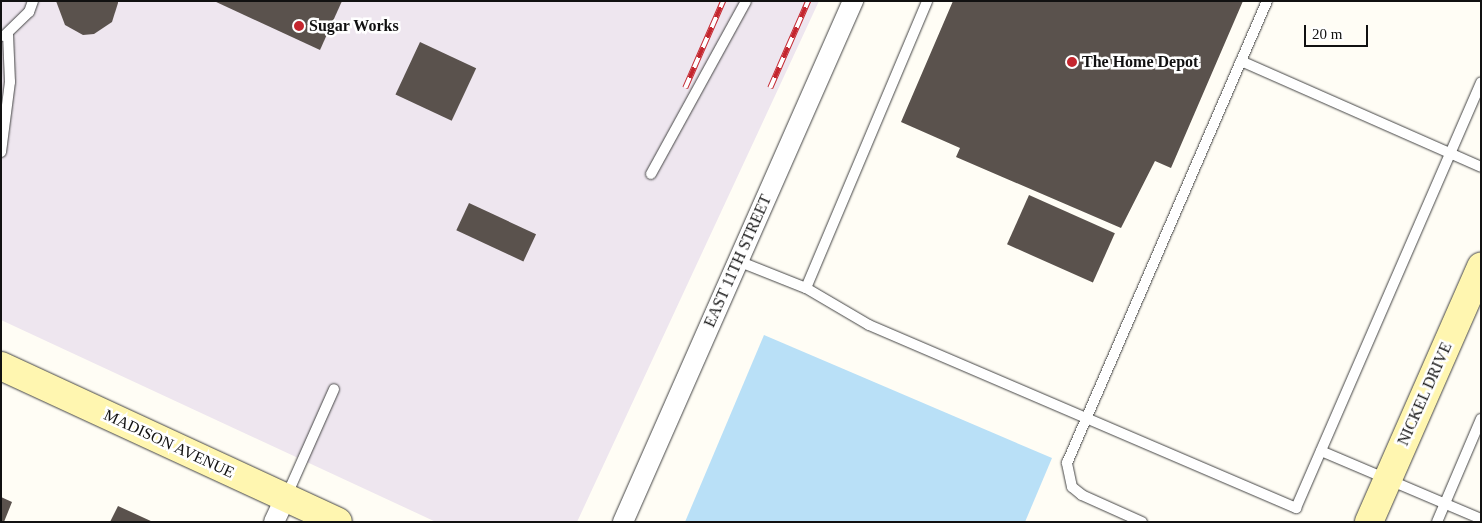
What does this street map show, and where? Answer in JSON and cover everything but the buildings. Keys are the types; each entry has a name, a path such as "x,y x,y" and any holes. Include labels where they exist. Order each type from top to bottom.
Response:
{"main road":[{"name":"NICKEL DRIVE","path":"1369,522 1481,267"},
{"name":"MADISON AVENUE","path":"1,366 338,522"}],"street":[{"name":"EAST 11TH STREET","path":"623,522 852,1"},
{"path":"274,522 286,498"}],"lane":[{"path":"1,152 10,82 4,36 33,1"},
{"path":"651,174 746,1"},
{"path":"806,288 926,1"},
{"path":"1142,522 1072,487 1067,463 1085,415 1267,1"},
{"path":"1241,61 1481,168"},
{"path":"738,261 806,288 869,324 1085,415 1296,508 1481,82"},
{"path":"286,498 334,389"},
{"path":"1437,522 1481,419"},
{"path":"1321,451 1481,519"}],"shaded area":[{"path":"1,1 819,1 577,522 436,522 1,320"}],"water":[{"path":"764,335 1052,458 1025,522 685,522"}],"railway":[{"path":"685,88 723,1"},
{"path":"770,88 808,1"}],"place":[{"name":"Sugar Works","path":"299,26"},
{"name":"The Home Depot","path":"1072,62"}]}
